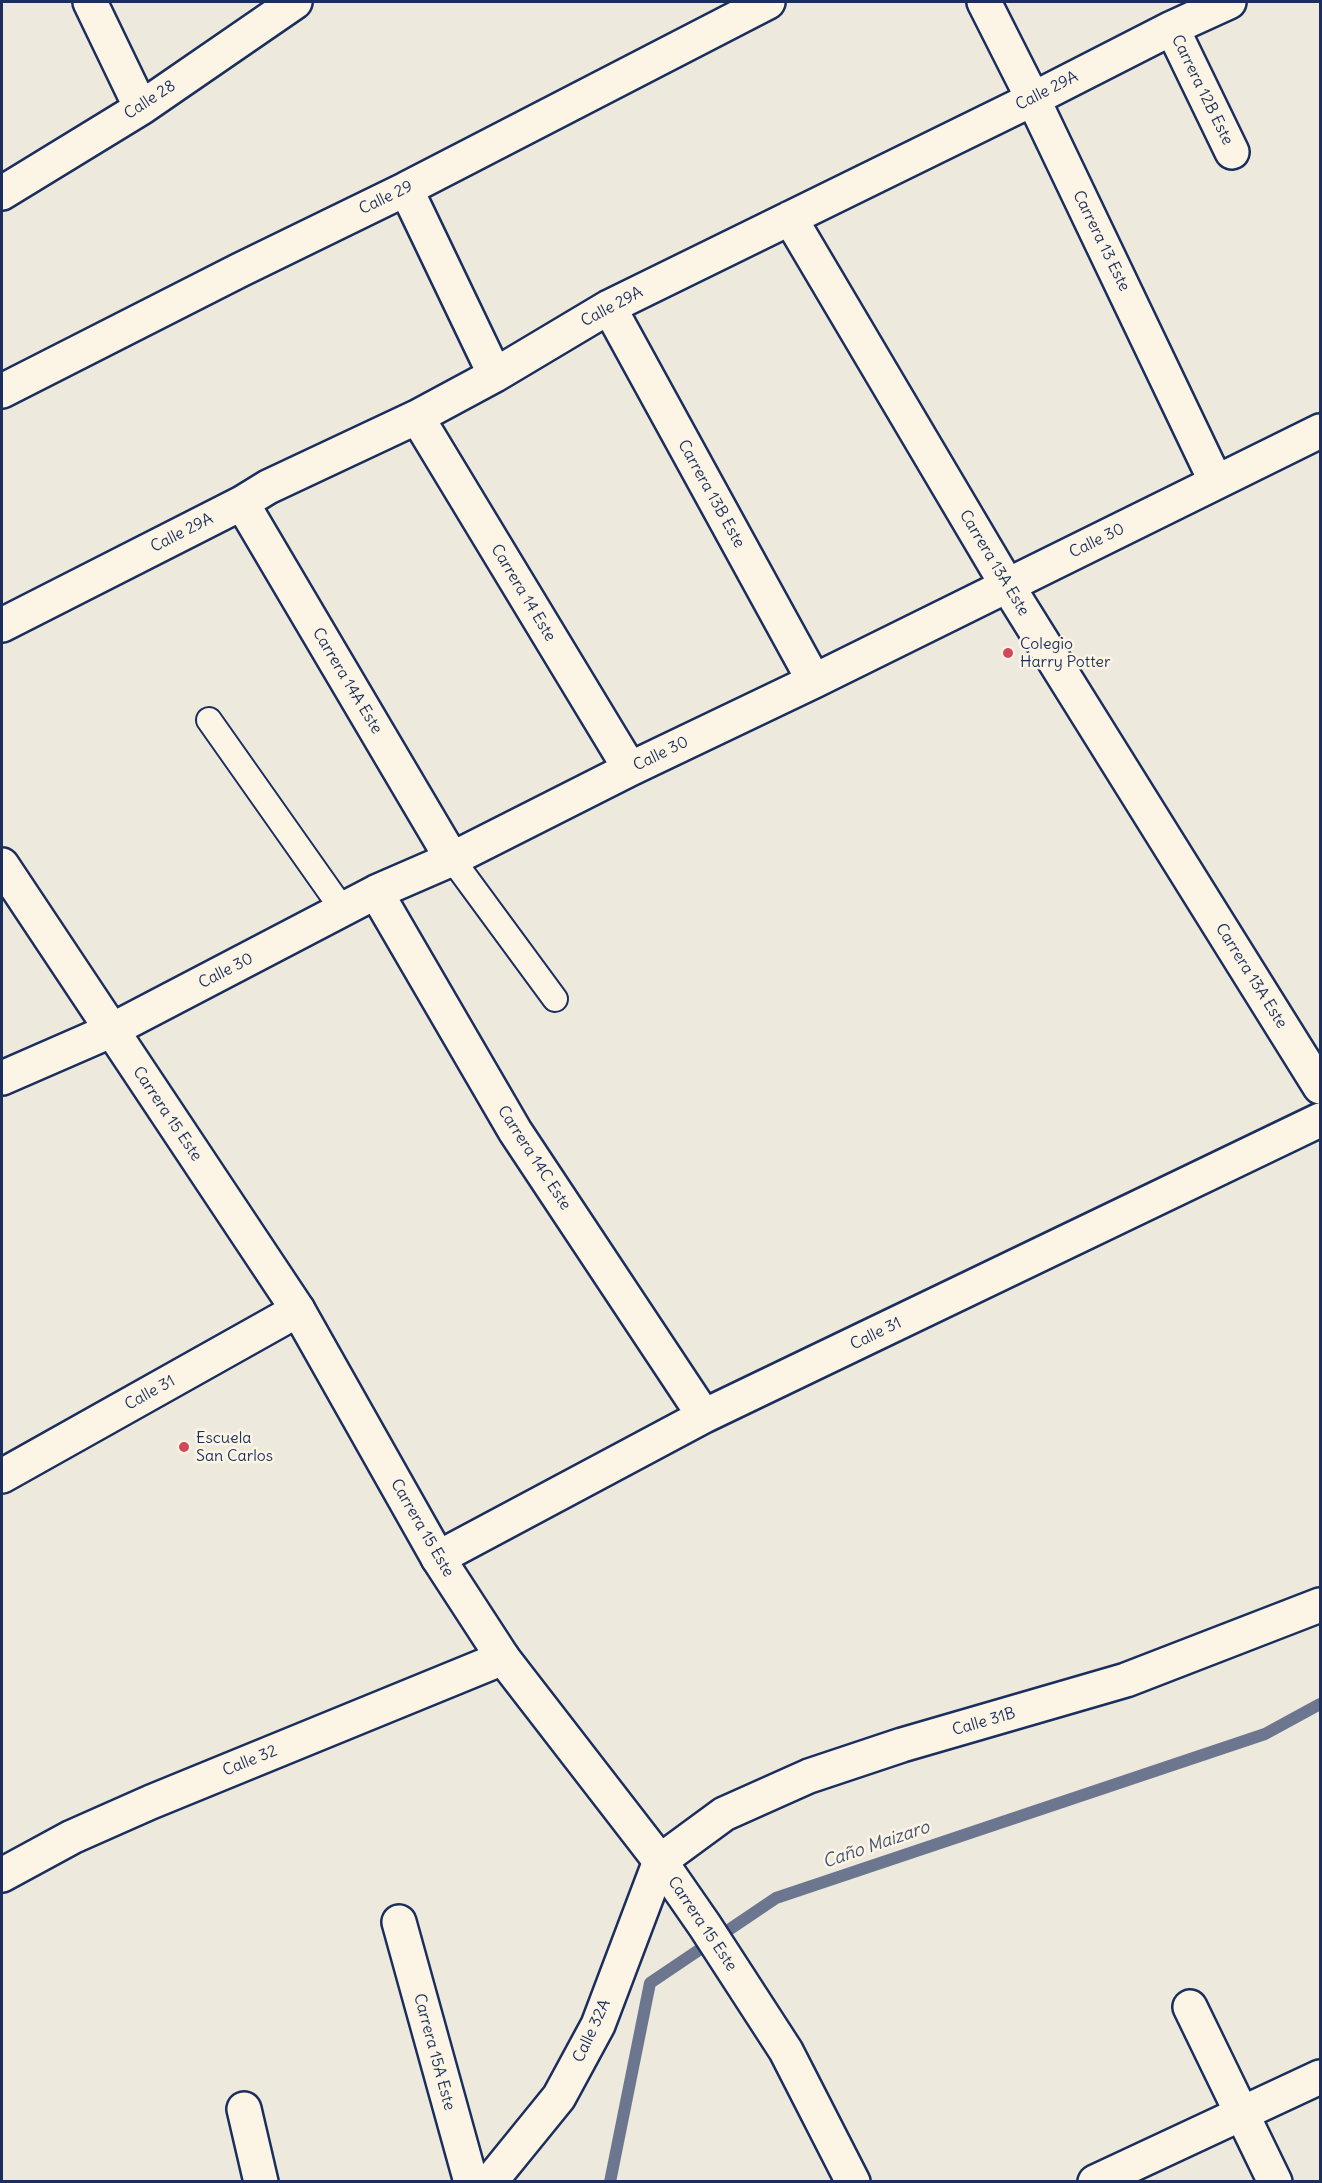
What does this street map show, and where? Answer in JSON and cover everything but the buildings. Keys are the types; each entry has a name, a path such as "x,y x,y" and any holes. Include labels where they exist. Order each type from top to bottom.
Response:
{"street":[{"path":"90,2 141,108"},
{"name":"Calle 28","path":"2,193 141,108 295,2"},
{"name":"Calle 29","path":"2,391 406,189 768,2"},
{"name":"Carrera 13 Este","path":"984,2 1033,99 1216,482"},
{"name":"Calle 29A","path":"2,625 242,503 268,487 417,417 495,375 609,307 1033,99 1172,28 1229,2"},
{"name":"Carrera 12B Este","path":"1172,28 1232,152"},
{"path":"406,189 495,375"},
{"name":"Carrera 13A Este","path":"790,218 1007,585 1320,1087"},
{"name":"Carrera 13B Este","path":"609,307 814,681"},
{"name":"Carrera 14 Este","path":"417,417 630,768"},
{"name":"Calle 30","path":"2,1078 110,1031 376,892 452,859 630,768 814,681 1320,431"},
{"name":"Carrera 14A Este","path":"242,503 452,859"},
{"name":"Carrera 15 Este","path":"2,865 110,1031 298,1310 438,1558 503,1658 660,1861 786,2051 853,2181"},
{"name":"Carrera 14C Este","path":"376,892 515,1131 704,1416"},
{"name":"Calle 31","path":"438,1558 704,1416 1320,1120"},
{"name":"Calle 31","path":"2,1476 298,1310"},
{"name":"Calle 31B","path":"660,1861 724,1814 809,1776 902,1745 1126,1680 1320,1605"},
{"name":"Calle 32","path":"2,1875 72,1837 151,1802 503,1658"},
{"name":"Calle 32A","path":"490,2181 559,2097 592,2035 660,1861"},
{"name":"Carrera 15A Este","path":"399,1922 471,2181"},
{"path":"1190,2007 1275,2181"},
{"path":"1095,2181 1320,2077"},
{"path":"244,2109 261,2181"}],"lane":[{"path":"209,720 343,910"},
{"path":"452,859 555,999"}],"waterway":[{"name":"Caño Maizaro","path":"610,2182 650,1983 776,1898 1265,1734 1320,1704"}],"place":[{"name":"Colegio Harry Potter","path":"1008,653"},
{"name":"Escuela San Carlos","path":"184,1447"}]}
